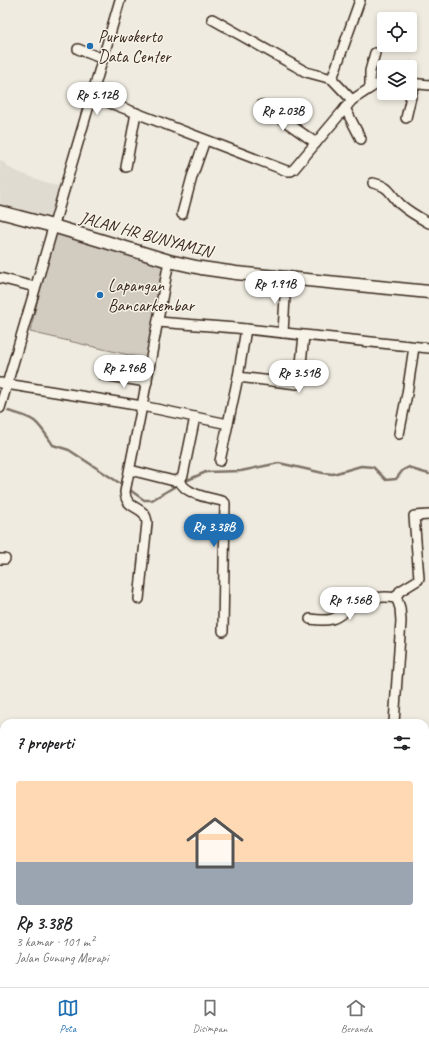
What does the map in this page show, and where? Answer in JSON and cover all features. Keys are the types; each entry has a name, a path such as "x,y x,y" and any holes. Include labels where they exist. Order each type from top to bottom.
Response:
{"main road":[{"name":"JALAN HR BUNYAMIN","path":"0,212 53,226 169,261 236,273 429,292"}],"street":[{"path":"0,408 3,383 35,287 120,0"},
{"path":"332,79 360,0"},
{"path":"212,19 306,72 332,79 352,100"},
{"path":"78,49 103,59"},
{"path":"370,88 370,71 375,53"},
{"path":"417,84 429,85"},
{"path":"92,96 287,171 291,171 352,100 377,85"},
{"path":"406,118 409,100"},
{"path":"262,105 316,143"},
{"path":"345,108 361,139"},
{"path":"126,168 136,112"},
{"path":"182,214 192,177 205,140"},
{"path":"373,183 387,188 398,202 414,215 429,223"},
{"path":"140,599 147,517 144,513 128,503 125,499 125,492 169,261"},
{"path":"0,278 35,287"},
{"path":"283,333 286,278"},
{"path":"158,322 246,329 414,347 429,346"},
{"path":"220,461 238,377 246,329"},
{"path":"238,377 297,384 299,380 304,336"},
{"path":"399,434 414,347"},
{"path":"103,375 147,382"},
{"path":"3,383 142,406 228,424"},
{"path":"180,482 183,475 195,417"},
{"path":"130,470 180,482 188,491 225,503 223,632"},
{"path":"395,598 400,591 418,580 420,577 414,516 429,515"},
{"path":"310,619 331,619 337,617 351,606 366,600 388,597 397,599 400,608 401,621 394,719"}],"shaded area":[{"path":"0,160 11,169 18,172 53,185 64,187 53,226 0,212"},
{"name":"Lapangan Bancarkembar","path":"54,231 170,258 146,359 30,332"}],"waterway":[{"path":"8,411 25,416 35,422 53,445 69,450 121,484"},
{"path":"183,482 206,472 241,471 279,463 333,474 361,466 373,467 386,480 396,479 403,470 409,467 429,474"},
{"path":"130,490 144,500 152,500 179,484"}],"place":[{"name":"Purwokerto Data Center","path":"90,46"},
{"name":"Lapangan Bancarkembar","path":"100,295"}]}
